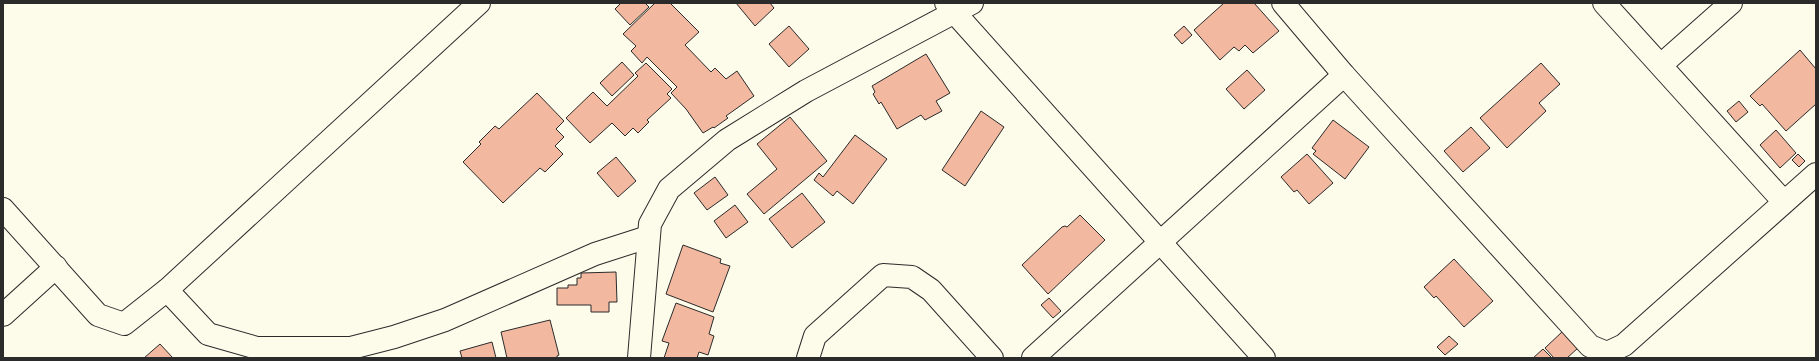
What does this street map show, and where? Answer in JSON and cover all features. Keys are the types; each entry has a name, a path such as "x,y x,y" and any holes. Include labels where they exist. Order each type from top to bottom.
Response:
{"street":[{"path":"3,209 98,315 124,324 167,290 479,3"},
{"path":"1283,3 1344,75 1590,346 1607,353 1624,345 1816,174"},
{"path":"1604,3 1784,202"},
{"path":"1661,65 1731,3"},
{"path":"639,358 650,224 669,189 727,140 806,91 957,6 1160,242 1264,358"},
{"path":"1033,358 1344,75"},
{"path":"167,290 208,334 257,348 300,353 351,348 394,338 445,320 595,254 648,237"},
{"path":"3,315 56,267"},
{"path":"808,358 815,336 883,275 912,277 931,290 992,358"}],"building":[{"path":"621,3 645,3 649,7 630,25 615,9"},
{"path":"655,3 670,3 699,32 685,45 711,72 715,68 726,79 737,71 754,96 726,116 728,118 714,128 713,127 703,133 686,109 671,93 677,87 647,57 642,63 631,51 636,46 623,34"},
{"path":"736,3 770,3 774,8 755,26"},
{"path":"1224,3 1254,3 1279,31 1253,53 1245,45 1239,51 1234,47 1220,60 1194,30"},
{"path":"789,26 809,49 789,67 769,44"},
{"path":"1184,26 1192,35 1182,44 1174,35"},
{"path":"1800,50 1816,69 1816,104 1786,131 1762,104 1760,106 1750,96"},
{"path":"926,54 950,93 936,101 942,111 925,120 921,115 897,129 881,102 879,104 873,94 875,92 872,86"},
{"path":"622,62 634,75 612,96 600,83"},
{"path":"646,63 672,89 667,94 671,98 647,120 649,122 638,133 633,128 625,136 612,123 590,143 566,118 593,92 607,106 638,76 635,73"},
{"path":"1541,63 1560,84 1539,103 1546,111 1507,148 1480,118"},
{"path":"1247,70 1265,90 1244,109 1226,89"},
{"path":"537,93 564,121 556,129 564,137 555,146 563,154 545,172 540,168 503,203 463,162 481,144 479,142 495,126 499,129"},
{"path":"1739,101 1748,112 1736,122 1727,111"},
{"path":"981,111 1004,127 965,186 942,170"},
{"path":"790,117 827,161 764,214 747,194 777,169 757,144"},
{"path":"1333,120 1369,147 1345,179 1313,154 1316,151 1312,148"},
{"path":"1471,127 1490,148 1463,172 1444,151"},
{"path":"1776,130 1796,153 1780,168 1760,145"},
{"path":"855,135 887,159 853,204 837,191 833,196 814,180 819,173 823,177"},
{"path":"1307,154 1333,183 1309,204 1297,190 1294,192 1281,177"},
{"path":"1798,154 1805,161 1799,167 1792,160"},
{"path":"616,157 636,181 618,197 597,173"},
{"path":"715,177 728,195 707,210 694,193"},
{"path":"802,193 825,222 792,248 769,219"},
{"path":"735,205 748,222 726,238 714,221"},
{"path":"1080,215 1105,240 1048,294 1022,265 1062,227 1067,227"},
{"path":"683,245 721,259 720,263 730,266 713,312 666,294"},
{"path":"1454,259 1493,301 1464,327 1436,296 1434,298 1424,287"},
{"path":"616,272 617,302 609,302 609,312 591,312 591,305 557,305 557,288 568,288 568,285 577,285 577,278 581,278 581,273"},
{"path":"1049,298 1061,311 1053,318 1041,305"},
{"path":"676,303 714,317 709,334 714,336 708,355 699,352 697,358 664,358 669,343 662,341"},
{"path":"550,320 559,355 557,358 507,358 501,332"},
{"path":"1563,331 1578,348 1567,358 1554,358 1545,348"},
{"path":"1449,336 1458,344 1445,355 1437,347"},
{"path":"492,342 496,358 462,358 460,351"},
{"path":"160,344 173,358 144,358"},
{"path":"1543,349 1552,358 1533,358"}]}
